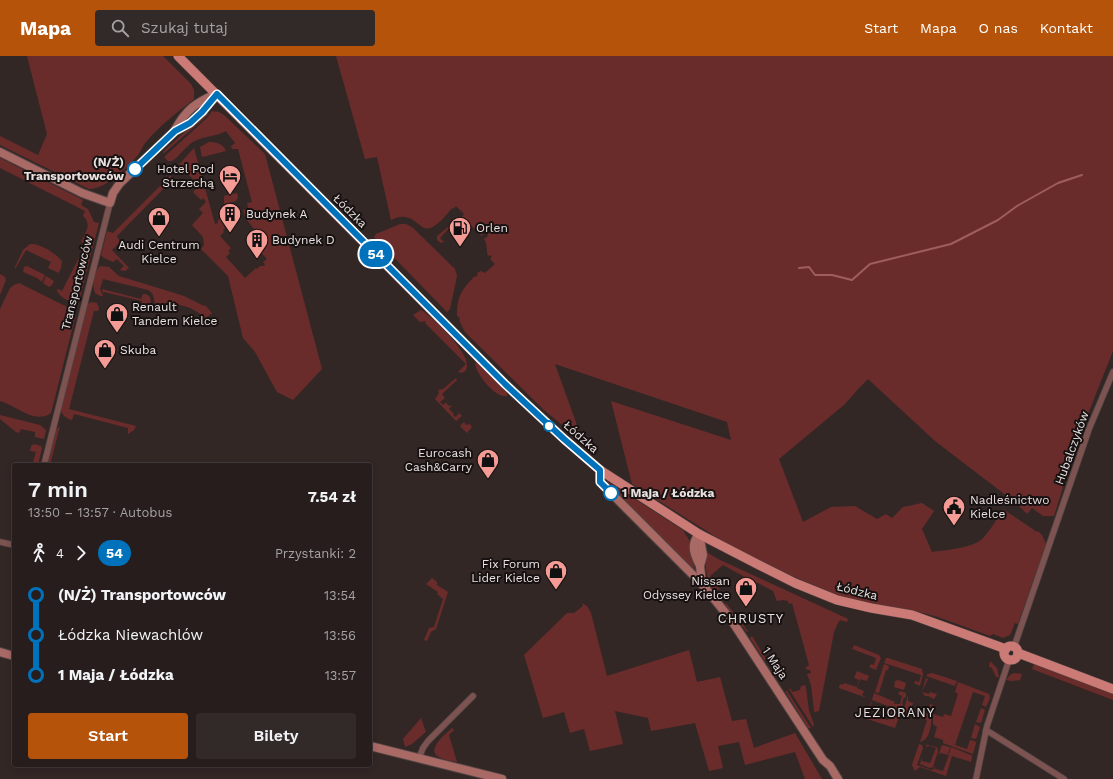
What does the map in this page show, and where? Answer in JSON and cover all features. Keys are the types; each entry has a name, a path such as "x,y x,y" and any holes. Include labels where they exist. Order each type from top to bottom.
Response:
{"main road":[{"name":"Łódzka","path":"178,56 505,384 600,470 699,534 770,571 837,600 912,615 1013,649 1113,689"},
{"path":"1009,660 1016,659 1013,649"}],"street":[{"name":"Transportowców","path":"45,463 110,203 116,188 175,131 194,119 206,108 217,94"},
{"path":"0,152 82,193 110,203"},
{"name":"Hubalczyków","path":"1013,649 1089,429 1113,372"},
{"name":"1 Maja","path":"600,470 600,482 702,584 744,637 823,760 830,766 838,779"},
{"path":"699,534 695,539 693,546 695,556 700,566 702,584"},
{"path":"0,542 12,545"},
{"path":"0,652 12,655"},
{"path":"976,779 986,730 1009,660"},
{"path":"419,758 423,748 433,736 472,696"},
{"path":"986,730 1064,779"},
{"path":"372,746 502,779"},
{"name":"1 Maja","path":"823,760 825,768 832,779"}],"shaded area":[{"path":"27,56 163,56 191,84 194,90 194,99 157,130 145,143 138,155 123,171 102,185 89,189 0,145 0,136 38,155 47,134"},
{"path":"336,56 1113,56 1113,351 1078,439 1054,516 1043,516 1032,508 1027,514 1016,503 935,441 868,379 845,404 779,459 803,522 831,507 855,506 877,519 886,514 892,518 903,507 922,503 934,511 922,529 932,552 959,548 979,541 989,531 1003,509 1037,532 1038,531 1042,535 1046,544 1018,624 1015,623 1010,635 1003,638 993,634 990,636 923,613 853,601 781,571 721,540 632,484 611,401 731,440 727,422 555,364 583,442 544,410 465,332 459,317 457,316 458,303 461,293 475,276 476,277 478,275 477,273 481,271 485,273 495,264 490,259 492,257 490,255 488,256 487,254 484,239 488,236 487,233 484,232 482,235 483,237 462,217 464,214 456,206 453,209 452,208 444,218 429,228 424,228 412,219 406,217 399,217 391,220 377,157 365,159"},
{"path":"212,111 219,112 224,115 265,154 322,369 293,400 277,392 255,352 243,338 228,276 201,249 204,245 203,237 192,225 203,213 199,209 206,202 203,198 201,200 193,192 201,184 197,180 195,181 183,169 180,172 175,169 194,148 215,224 218,223 218,220 220,219 219,216 221,215 225,228 223,230 224,232 220,236 231,248 228,251 230,253 226,257 245,278 256,268 257,269 260,266 264,266 265,264 263,262 267,259 255,246 259,243 258,241 261,237 246,219 243,210 248,208 247,203 252,202 238,149 232,149 231,146 235,143 226,131 193,142 172,161 168,161 164,157 208,117"},
{"path":"207,112 209,114 163,154 167,148"},
{"path":"209,142 219,144 226,151 202,157 200,147"},
{"path":"0,158 83,200 81,205 88,209 94,222 99,223 79,301 73,302 66,300 60,296 57,290 62,291 86,244 81,242 88,225 83,216 85,211 0,168"},
{"path":"231,174 233,178 228,180 232,194 237,193 238,197 236,201 224,204 224,196 231,194 226,176"},
{"path":"171,175 171,181 117,236 120,242 112,250 129,268 125,271 120,270 124,266 117,259 113,262 101,255 107,231 113,233"},
{"path":"400,224 406,224 412,227 455,269 457,276 450,309 447,312 374,237 376,234"},
{"path":"450,227 440,238 444,242 441,243 437,240 437,236"},
{"path":"30,244 43,247 62,261 59,273 48,268 51,262 26,250 15,269 23,250"},
{"path":"27,266 45,275 42,282 37,278 23,272 24,267"},
{"path":"100,266 109,267 119,276 184,296 204,306 205,305 212,313 205,319 198,312 183,305 167,304 155,307 153,295 148,290 103,279 100,289 103,296 100,296 95,293 93,283 96,272"},
{"path":"0,274 5,277 6,280 0,295"},
{"path":"46,276 54,281 49,287 43,283"},
{"path":"19,283 73,310 76,314 51,413 45,416 32,416 0,401 0,309 10,288"},
{"path":"102,289 141,299 143,294 146,294 150,297 151,303 147,307 141,306 142,301 103,293"},
{"path":"91,302 97,303 99,308 98,311 94,311 69,409 136,426 134,430 128,434 128,428 74,414 72,420 62,413 61,409 85,315 88,304"},
{"path":"421,310 434,320 459,347 467,364 464,372 458,372 466,364 425,323 426,321 420,322 413,315"},
{"path":"476,361 507,392 507,396 501,396 486,384 475,365"},
{"path":"456,378 457,380 442,394 445,398 440,402 443,405 448,401 446,403 449,406 452,405 449,409 454,414 453,415 455,417 459,414 457,411 462,416 456,421 435,399 439,393 438,390 443,389"},
{"path":"0,415 40,425 46,430 44,439 35,437 35,432 21,429 19,433 16,432 0,419"},
{"path":"464,422 466,425 470,424 472,427 467,433 460,426"},
{"path":"60,426 51,463 48,463 56,430"},
{"path":"34,444 41,446 42,448 38,463 33,463 36,452 30,451 31,446"},
{"path":"607,481 683,530 689,540 695,572 606,483"},
{"path":"705,551 718,559 848,619 847,622 840,620 834,632 819,711 814,712 811,685 807,674 811,673 810,670 805,668 809,665 792,603 789,604 788,601 783,600 777,601 773,591 723,565 710,576 721,591 716,588 713,590 707,576"},
{"path":"432,578 437,582 437,585 448,592 436,629 431,632 427,641 424,640 429,628 434,627 443,599 437,594 438,592 426,584"},
{"path":"582,603 587,606 591,613 607,676 689,650 697,682 720,677 732,721 746,719 754,748 795,733 822,779 805,779 795,752 745,765 739,742 718,746 723,768 709,771 695,723 651,731 648,718 615,711 623,744 590,751 584,729 570,733 564,712 543,718 524,655 567,613 574,613 583,606"},
{"path":"726,603 748,631 747,632 725,605"},
{"path":"752,636 767,660 764,660 750,638"},
{"path":"854,645 879,655 881,658 876,670 869,667 871,664 874,665 876,658 852,649"},
{"path":"886,658 922,669 923,674 920,686 914,683 915,681 919,682 921,675 884,663"},
{"path":"990,661 997,668 999,677 996,677 992,668 989,667"},
{"path":"884,664 889,666 888,670 886,670 879,693 875,692"},
{"path":"1034,664 1113,694 1113,700 1032,669"},
{"path":"857,671 874,678 869,676 867,681 860,679 857,688 864,691 862,695 867,698 839,688 840,684 843,685 844,683 857,687 859,680 854,678"},
{"path":"932,673 957,681 955,686 926,676"},
{"path":"1014,673 1022,674 1020,680 1006,680 1010,675"},
{"path":"926,678 928,679 922,692"},
{"path":"898,680 906,683 904,690 894,687 895,681"},
{"path":"958,682 989,694 990,698 986,707 982,705 985,696 973,692 955,745 967,749 970,740 975,741 976,743 973,754 943,743 943,740 934,737 937,727 933,724 933,714 943,717 944,714 951,716 958,694 955,692"},
{"path":"805,685 806,688 809,711 814,724 813,727 789,689 791,689 792,692 800,690 801,686"},
{"path":"785,691 787,691 811,728 808,728"},
{"path":"900,691 906,693 906,698 904,697 900,714 898,710 872,700 874,693 895,702 894,704 900,704 902,696 898,694"},
{"path":"922,692 937,694 934,699 925,696"},
{"path":"908,695 908,701 913,703 911,709 926,715 930,704 933,705 929,732 927,737 920,742 927,720 903,712"},
{"path":"871,702 868,712 872,714 874,711 872,715 888,720 891,713 886,711 887,708 897,712 899,717 895,728 867,719 866,716"},
{"path":"981,708 985,710 981,723 976,722"},
{"path":"421,718 426,732 412,744 405,747 403,739"},
{"path":"975,724 980,727 976,739 971,738"},
{"path":"452,728 454,730 449,735 457,762 441,758 436,755 434,751 438,742"},
{"path":"919,744 922,745 923,748 917,765 931,770 934,769 935,765 935,769 943,771 949,755 940,753 938,756 942,745 950,747 948,754 951,747 973,756 971,762 952,756 946,776 920,767 915,771 912,765"},
{"path":"928,745 937,747 938,751 933,767 930,768 920,764 922,757 922,761 930,763 936,748"}],"waterway":[{"path":"799,268 809,267 815,275 832,275 852,280 870,264 951,244 998,220 1017,206 1058,183 1082,175"}],"bus line":[{"name":"54","path":"135,169 175,131 190,123 206,108 217,94 505,384 586,459 600,470 600,482 611,493"}],"place":[{"name":"(N/Ż) Transportowców","path":"135,169"},
{"name":"Hotel Pod Strzechą","path":"230,196"},
{"name":"Budynek A","path":"230,234"},
{"name":"Audi Centrum Kielce","path":"159,238"},
{"name":"Orlen","path":"460,248"},
{"name":"Budynek D","path":"257,260"},
{"name":"Renault Tandem Kielce","path":"117,334"},
{"name":"Skuba","path":"105,370"},
{"name":"Eurocash Cash&Carry","path":"488,480"},
{"name":"1 Maja / Łódzka","path":"611,493"},
{"name":"Nadleśnictwo Kielce","path":"954,526"},
{"name":"Fix Forum Lider Kielce","path":"556,590"},
{"name":"Nissan Odyssey Kielce","path":"746,608"}],"district":[{"name":"CHRUSTY","path":"751,618"},
{"name":"JEZIORANY","path":"895,712"}]}
